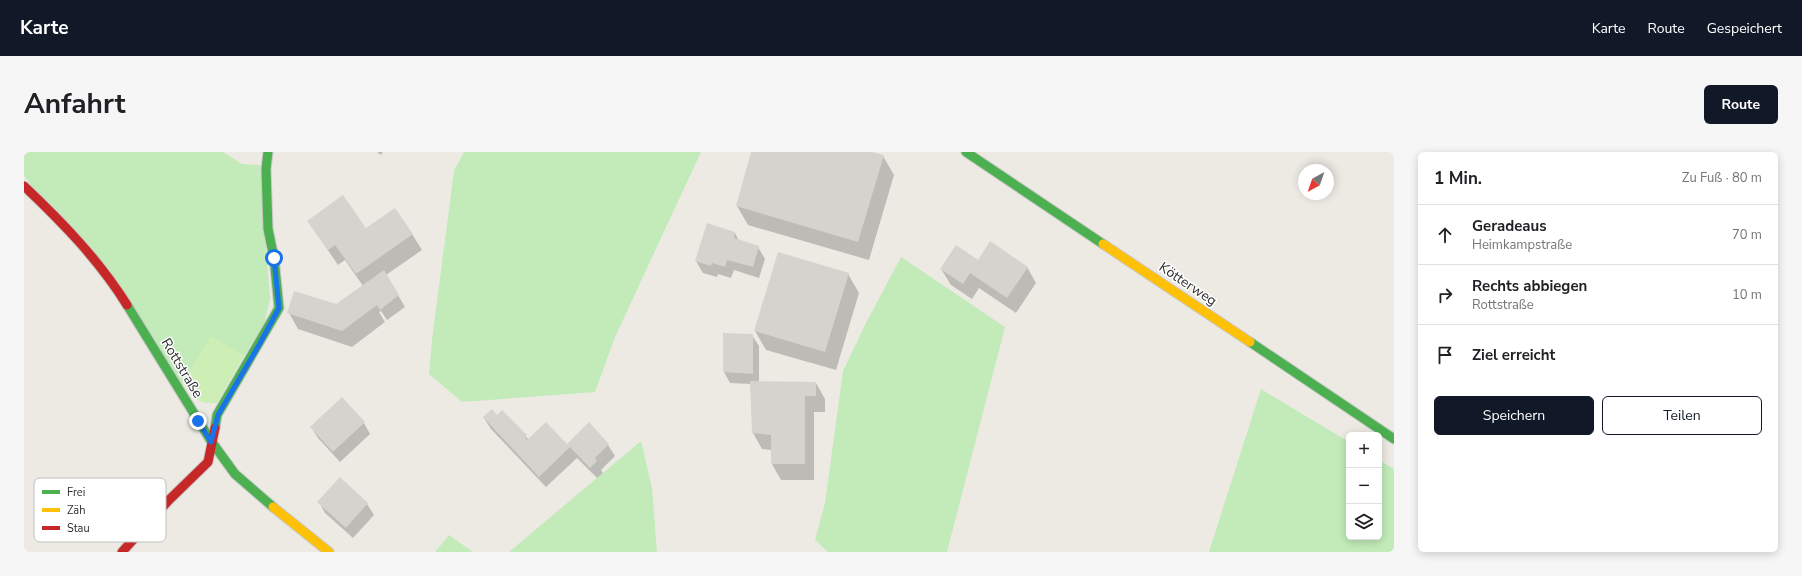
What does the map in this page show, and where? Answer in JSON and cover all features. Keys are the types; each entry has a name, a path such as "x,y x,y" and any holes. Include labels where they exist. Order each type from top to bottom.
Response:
{"street":[{"path":"166,504 208,462 211,442 218,415 279,308 274,258 268,229 266,169 268,152"},
{"name":"Kötterweg","path":"966,152 1394,439"},
{"name":"Rottstraße","path":"24,186 52,213 98,264 123,299 211,442 235,474 328,552"},
{"path":"122,552 131,542"}],"green space":[{"path":"24,152 223,152 242,164 260,165 270,299 264,324 244,356 182,383 24,176"},
{"path":"464,152 701,152 615,337 595,392 462,402 429,374 454,171"},
{"path":"901,257 1005,327 947,552 828,552 815,540 825,503 843,371 866,323"},
{"path":"211,336 244,356 217,403 205,403 196,399 182,383"},
{"path":"1261,389 1346,440 1346,540 1382,540 1382,462 1394,469 1394,552 1209,552"},
{"path":"641,441 652,488 657,552 509,552"},
{"path":"449,535 473,552 435,552"}],"building":[{"path":"751,152 872,152 884,155 858,242 736,206"},
{"path":"343,195 366,228 395,208 413,234 356,274 335,245 328,250 307,221"},
{"path":"707,223 735,232 734,238 759,246 753,267 727,260 725,267 712,263 711,266 695,261"},
{"path":"990,241 1028,267 1007,298 970,273 963,284 940,269 956,245 978,260"},
{"path":"778,252 849,273 825,352 754,331"},
{"path":"384,270 399,295 380,310 377,305 342,331 287,313 294,291 336,304"},
{"path":"723,333 753,334 753,374 723,372"},
{"path":"750,381 816,382 816,396 805,396 805,464 771,464 771,435 752,433"},
{"path":"342,397 365,422 333,452 310,427"},
{"path":"492,409 497,415 502,410 527,435 525,437 527,440 546,422 567,444 589,422 609,444 595,458 597,461 590,468 570,447 539,477 483,417"},
{"path":"340,477 368,503 346,528 317,502"}],"traffic: fast":[{"path":"215,428 217,415 279,308 274,258 268,229 266,169 268,152"},
{"path":"966,152 1103,244"},
{"path":"127,305 211,441 235,474 273,507"},
{"path":"1250,342 1394,439"}],"traffic: slow":[{"path":"1103,244 1250,342"},
{"path":"273,507 329,552"}],"traffic: jam":[{"path":"24,186 52,213 92,257 127,305"},
{"path":"166,503 208,462 215,428"},
{"path":"122,552 131,542"}],"route":[{"path":"198,421 211,442 218,415 279,308 274,258"}]}
